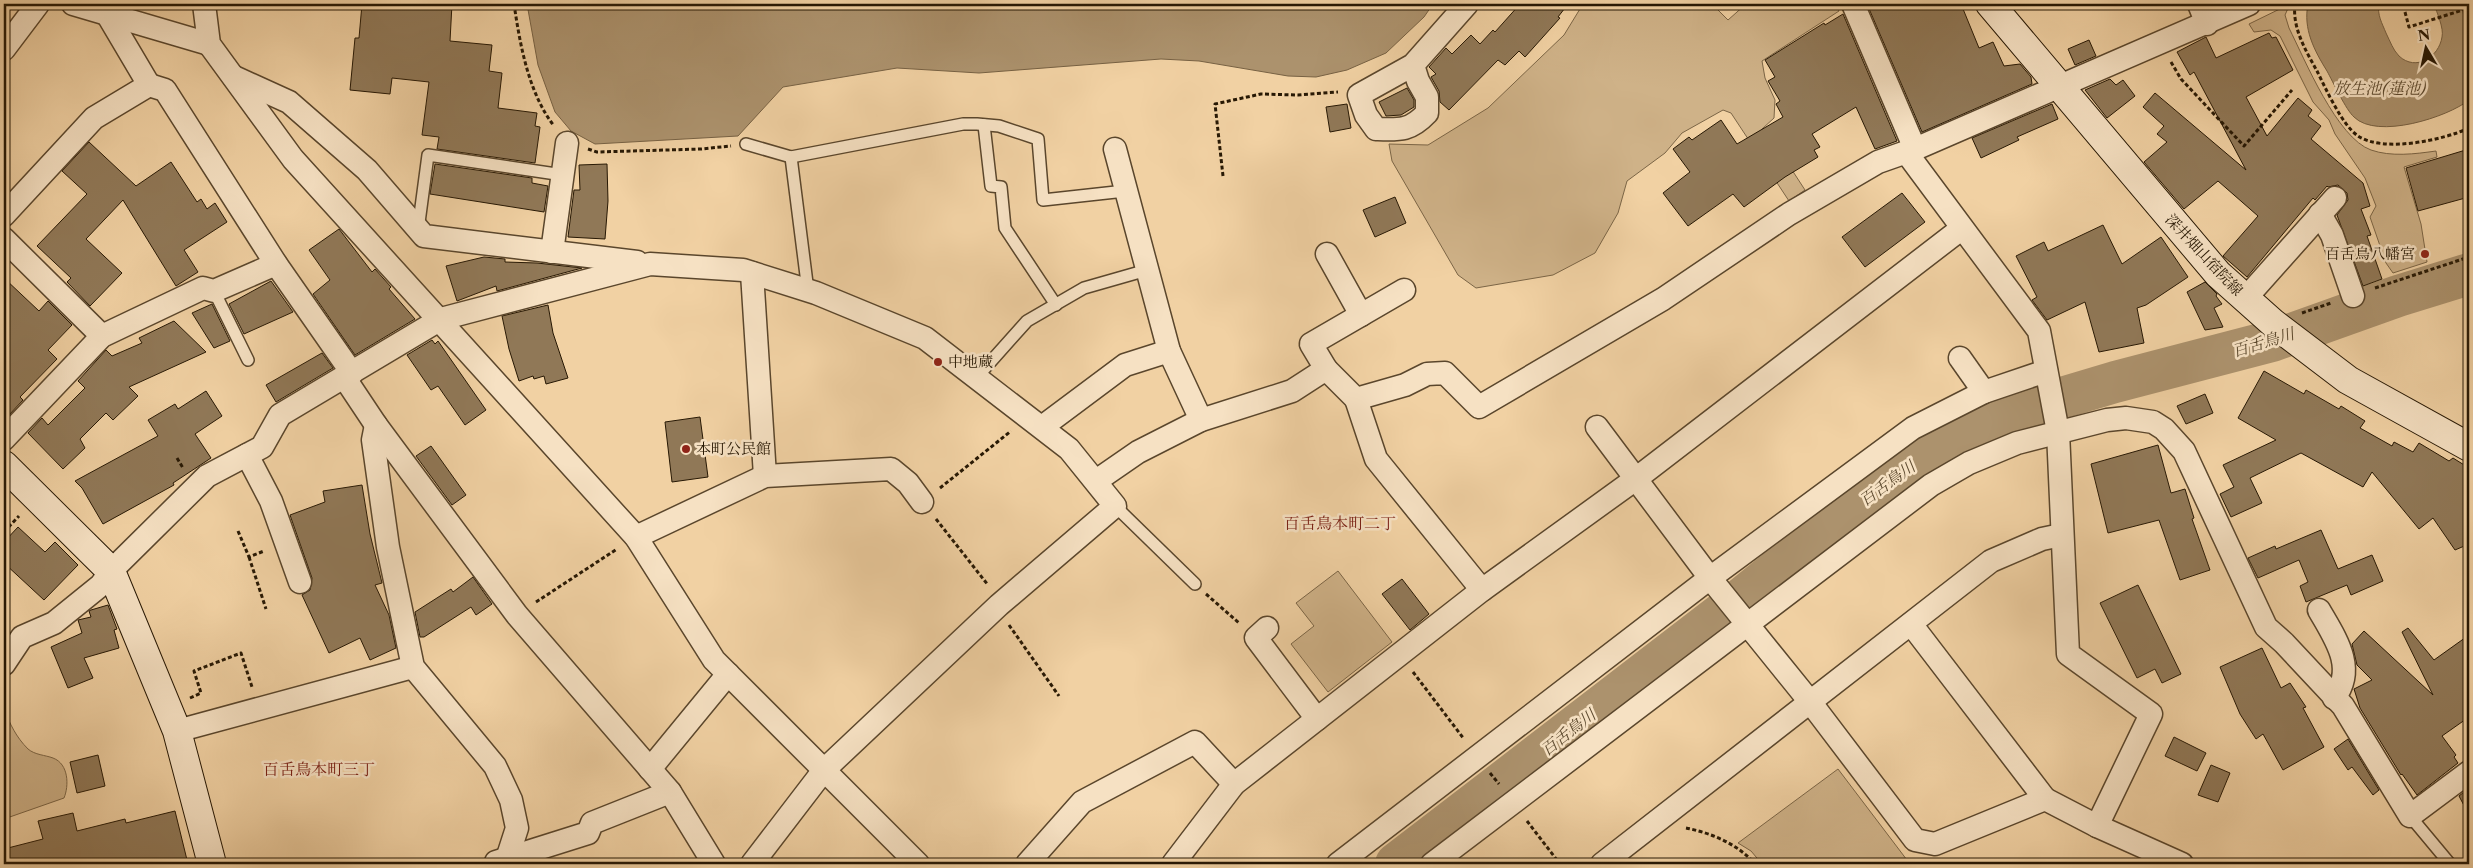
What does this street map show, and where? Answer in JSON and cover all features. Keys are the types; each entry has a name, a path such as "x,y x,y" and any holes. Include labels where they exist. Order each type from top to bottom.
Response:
{"main road":[{"name":"深井畑山宿院線","path":"1990,4 2057,86 2218,274 2311,354 2348,380 2469,448"},
{"path":"4,464 111,571 172,719 212,864"}],"street":[{"path":"4,49 38,4"},
{"path":"74,4 209,44"},
{"path":"204,4 209,44 293,159 636,537 714,660 918,864"},
{"path":"1413,64 1468,4"},
{"path":"1853,4 1911,151 1961,229 2039,332 2057,426 2068,654 2151,714 2097,826"},
{"path":"1356,399 1405,385 1427,374 1445,373 1479,407 1663,300 1789,214 1878,162 1911,151 2057,86 2161,44 2203,14 2249,4"},
{"path":"107,14 148,85 165,90 348,375 376,425 517,615 670,792 714,864"},
{"path":"233,77 289,102 367,170 424,236 650,264 743,270 808,291 926,338 1069,449 1115,506 999,605 824,770 752,864"},
{"path":"4,215 94,118 148,85"},
{"path":"552,252 567,143"},
{"path":"1115,149 1169,350 1201,420"},
{"path":"2245,299 2335,198"},
{"path":"2320,214 2332,235 2353,296"},
{"path":"1173,864 1234,784 1482,590 1637,478 1961,229"},
{"path":"4,240 102,336"},
{"path":"1327,254 1361,315"},
{"path":"4,438 102,336 202,288 214,291 276,264"},
{"path":"4,664 22,637 54,623 101,585 111,571 207,476 262,447 280,415 441,320 650,264"},
{"path":"752,273 765,476"},
{"path":"1404,290 1311,344 1326,369 1356,399 1376,458 1482,590"},
{"path":"1036,422 1125,364 1169,350"},
{"path":"1960,358 1984,392"},
{"path":"1096,481 1138,452 1201,420 1292,391 1326,369"},
{"path":"1338,864 1480,760 1913,428 1984,392 2047,375"},
{"path":"1432,864 1510,799 1744,620 1931,485 1969,463 2057,426 2126,418 2148,420 2164,429 2176,441 2192,464 2266,627 2284,642 2343,706 2410,816 2469,772"},
{"path":"376,425 373,440 388,547 413,667 495,766 511,800 516,828 498,863"},
{"path":"1597,427 1714,582 1811,703 1915,840 1935,844 2045,799"},
{"path":"247,455 271,501 300,582"},
{"path":"636,537 765,476 892,469 908,483 922,502"},
{"path":"1602,864 1991,561 2042,539 2061,535"},
{"path":"2319,610 2341,648 2343,665 2342,688 2334,698"},
{"path":"1911,624 2045,799 2097,826 2182,864"},
{"path":"1262,633 1317,719"},
{"path":"172,719 241,714 413,667"},
{"path":"650,769 728,674"},
{"path":"1026,864 1082,802 1195,742 1234,784"},
{"path":"498,863 588,834 592,823 670,792"}],"lane":[{"path":"746,144 791,157 963,124 984,125 1018,131 1038,139 1043,200 1125,190"},
{"path":"984,125 991,186 1002,187 1005,228 1056,304"},
{"path":"418,230 428,155 563,176"},
{"path":"791,157 808,291"},
{"path":"977,377 1027,321 1084,288 1147,270"},
{"path":"214,291 248,360"},
{"path":"1115,506 1194,584"},
{"path":"2410,816 2450,864"}],"path":[{"path":"514,4 518,30 534,89 546,116 567,143 597,152 701,149 746,144"},
{"path":"2295,4 2294,19 2303,45 2346,123 2358,136 2382,142 2420,142 2445,137 2469,128"},
{"path":"2405,12 2409,27 2467,9"},
{"path":"2161,44 2181,79 2244,146 2292,90"},
{"path":"1223,176 1215,104 1262,94 1298,95 1343,92"},
{"path":"1036,422 922,502 996,596 1004,617 1059,696"},
{"path":"238,531 249,557 266,609"},
{"path":"517,615 636,537"},
{"path":"249,557 286,543"},
{"path":"1194,584 1262,633"},
{"path":"172,719 201,693 194,671 242,653 253,686 235,692 241,714"},
{"path":"1399,655 1560,864"},
{"path":"1656,822 1702,831 1744,851 1755,864"}],"shaded area":[{"path":"1583,4 1712,4 1728,20 1746,4 1836,4 1839,11 1762,61 1765,78 1775,100 1774,118 1762,129 1777,157 1792,170 1805,190 1789,201 1731,113 1723,110 1682,133 1665,153 1627,181 1618,213 1595,253 1553,275 1476,288 1458,275 1392,161 1389,144 1428,145 1488,108 1564,35"},
{"path":"2290,4 2285,15 2289,28 2313,78 2334,115 2358,143 2371,150 2387,154 2436,151 2437,157 2404,167 2421,224 2427,262 2393,273 2386,263 2370,217 2376,206 2365,178 2335,134 2329,120 2313,102 2280,36 2271,30 2254,32 2249,24"},
{"path":"1338,571 1392,642 1328,692 1291,644 1314,626 1296,603"},
{"path":"4,709 20,740 28,749 34,753 53,758 62,765 65,770 67,788 64,798 4,819"},
{"path":"1838,769 1910,864 1762,864 1751,851 1738,843"}],"water":[{"path":"527,4 1433,4 1424,17 1386,53 1347,70 1316,77 1288,76 1199,61 1161,59 979,73 897,68 783,87 738,136 595,144 571,131 555,112 538,65"},
{"name":"放生池(蓮池)","path":"2308,4 2379,4 2380,19 2393,48 2399,56 2412,63 2426,60 2432,56 2440,44 2442,29 2434,4 2461,4 2469,37 2469,100 2445,113 2412,124 2379,126 2365,124 2354,117 2347,108 2314,47 2308,31"}],"building":[{"path":"362,4 452,4 450,41 492,45 489,71 502,73 498,108 537,113 535,126 540,127 535,163 437,149 439,137 422,135 429,82 392,78 390,94 350,90 355,38 359,38"},
{"path":"1520,4 1568,4 1558,17 1560,18 1525,57 1519,51 1505,65 1498,60 1449,110 1440,102 1439,91 1431,77 1436,74 1429,67 1446,48 1452,54 1471,35 1480,44 1493,30 1495,32"},
{"path":"1867,4 1961,4 1979,48 1993,42 2004,66 2020,64 2031,77 2032,84 1922,132"},
{"path":"1843,14 1897,141 1875,149 1856,107 1812,134 1820,147 1814,150 1818,157 1785,177 1744,207 1733,194 1688,226 1663,193 1690,172 1673,149 1689,137 1692,140 1721,120 1737,144 1783,117 1776,104 1780,101 1768,81 1775,77 1765,60 1824,23 1825,25"},
{"path":"2269,33 2272,38 2276,37 2293,70 2246,97 2267,136 2298,98 2312,110 2308,116 2321,126 2311,139 2363,183 2370,206 2361,209 2371,235 2367,236 2382,279 2363,286 2337,215 2348,200 2347,193 2338,185 2327,186 2315,200 2313,198 2247,277 2223,256 2258,216 2218,181 2184,209 2144,162 2167,142 2157,134 2164,126 2143,107 2155,93 2246,170 2194,72 2190,75 2177,52 2206,37 2216,58"},
{"path":"2089,40 2096,56 2075,65 2068,49"},
{"path":"2110,79 2116,85 2123,80 2135,96 2107,118 2085,90"},
{"path":"1407,88 1414,100 1414,107 1401,115 1386,116 1379,102"},
{"path":"1347,104 1351,128 1330,132 1326,107"},
{"path":"2052,104 2058,119 2017,137 2019,140 1981,158 1972,138"},
{"path":"89,142 136,186 171,162 197,202 201,199 207,209 215,203 227,222 184,250 198,272 176,286 123,200 86,239 122,273 90,306 67,282 71,278 37,246 87,194 62,171"},
{"path":"2469,149 2469,197 2418,211 2406,168"},
{"path":"435,164 532,178 532,183 548,186 544,212 430,194"},
{"path":"607,164 608,201 605,239 568,237 574,190 580,190 579,165"},
{"path":"1902,193 1925,222 1865,267 1842,237"},
{"path":"1395,197 1406,223 1375,237 1363,210"},
{"path":"2103,225 2122,264 2161,237 2188,277 2146,305 2137,308 2144,343 2099,352 2085,302 2047,320 2032,300 2037,297 2016,256 2044,242 2048,251"},
{"path":"339,229 372,272 375,269 391,287 389,289 415,319 355,355 313,294 330,280 309,250"},
{"path":"484,257 505,259 505,262 582,268 497,291 496,286 457,301 446,266"},
{"path":"4,278 39,311 48,301 72,325 48,350 57,359 20,397 23,400 9,415 6,412 4,414"},
{"path":"271,281 293,312 244,334 229,304"},
{"path":"2205,282 2217,294 2216,296 2222,304 2214,308 2223,327 2205,330 2187,292"},
{"path":"212,304 230,341 214,348 192,313"},
{"path":"548,305 553,333 568,378 546,384 544,376 534,379 533,376 519,381 509,349 502,316"},
{"path":"174,321 206,352 129,387 138,396 113,420 106,413 80,439 85,448 63,469 28,433 42,418 48,425 85,388 78,381 106,350 112,356 142,343 139,338"},
{"path":"432,340 435,344 438,341 486,410 465,425 438,386 431,390 407,355"},
{"path":"322,353 333,368 276,402 266,385"},
{"path":"2264,371 2304,394 2306,390 2339,409 2341,406 2365,421 2360,428 2392,446 2394,442 2413,452 2419,443 2449,461 2453,458 2469,468 2469,544 2455,550 2433,518 2419,529 2372,472 2363,487 2301,453 2250,478 2262,503 2231,517 2220,494 2234,487 2223,465 2276,440 2238,418"},
{"path":"206,391 222,416 195,434 211,458 173,483 174,485 103,524 82,488 75,481 158,436 148,420 175,404 178,409"},
{"path":"2205,394 2213,413 2186,424 2177,406"},
{"name":"本町公民館","path":"700,417 708,477 672,482 665,422"},
{"path":"2158,445 2171,493 2185,489 2194,518 2192,519 2210,570 2180,580 2159,520 2108,533 2091,464"},
{"path":"431,446 466,495 452,505 416,456"},
{"path":"362,485 370,534 382,583 375,585 389,615 396,648 370,660 360,638 329,653 302,595 310,590 312,578 290,515 325,502 323,491"},
{"path":"18,527 45,552 55,542 78,565 44,600 4,563 4,542"},
{"path":"2321,530 2338,569 2372,555 2383,581 2351,595 2347,585 2306,602 2300,586 2308,582 2299,560 2258,578 2248,558 2275,546 2276,549"},
{"path":"473,577 492,604 476,615 471,607 424,637 420,637 415,612 451,589 453,592"},
{"path":"1402,579 1429,614 1410,630 1382,594"},
{"path":"2138,585 2181,674 2162,683 2155,669 2137,678 2100,603"},
{"path":"108,605 117,629 114,630 119,648 84,658 93,678 68,688 51,647 82,633 78,620 91,617 89,611"},
{"path":"2408,628 2434,660 2469,635 2469,717 2442,736 2456,755 2454,757 2458,763 2417,795 2401,775 2360,708 2354,689 2372,680 2357,665 2352,644 2364,631 2433,695 2402,632"},
{"path":"2262,648 2281,688 2290,683 2306,707 2303,708 2324,747 2283,770 2263,734 2256,739 2240,714 2220,667"},
{"path":"2174,737 2206,753 2197,771 2165,756"},
{"path":"2348,739 2379,790 2373,795 2352,767 2348,770 2334,749"},
{"path":"98,755 105,786 77,793 70,762"},
{"path":"2211,765 2230,773 2218,802 2198,795"},
{"path":"2469,788 2469,815 2459,796"},
{"path":"175,811 188,864 4,864 4,849 43,839 38,821 73,813 77,831 125,819 126,823"}],"waterway":[{"name":"百舌鳥川","path":"1396,864 1742,598 1888,480 1944,444 1984,425 2038,405 2115,382 2272,341 2398,296 2469,274"}],"place":[{"name":"百舌鳥八幡宮","path":"2425,254"},
{"name":"中地蔵","path":"938,362"},
{"name":"本町公民館","path":"686,449"}],"district":[{"name":"百舌鳥本町二丁","path":"1340,523"},
{"name":"百舌鳥本町三丁","path":"319,769"}]}
